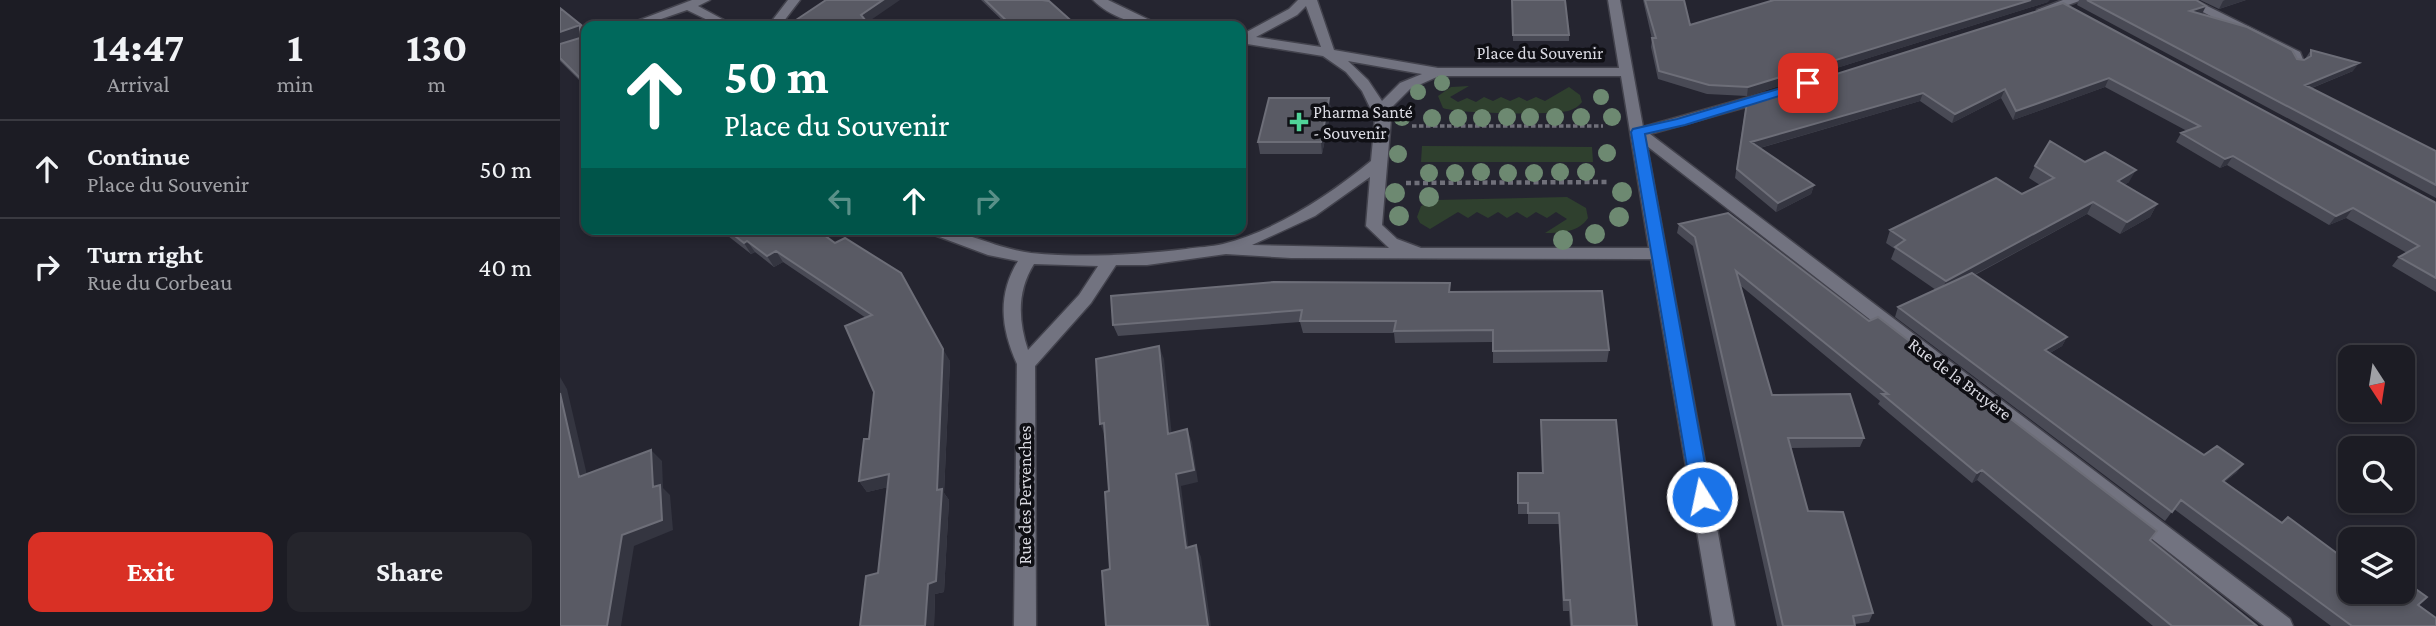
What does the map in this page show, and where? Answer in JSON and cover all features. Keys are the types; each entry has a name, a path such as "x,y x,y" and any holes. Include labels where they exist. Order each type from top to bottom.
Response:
{"street":[{"path":"644,21 705,0"},
{"path":"778,21 794,0"},
{"path":"1099,0 1117,11 1144,21"},
{"path":"1246,37 1293,12 1306,0"},
{"path":"1311,0 1317,24 1328,44 1328,53"},
{"path":"1614,0 1626,72"},
{"path":"2030,14 2057,2 2076,0"},
{"path":"2186,0 2295,55 2297,62"},
{"path":"2057,2 2083,16"},
{"path":"688,6 719,21"},
{"path":"1246,39 1284,43 1386,66 1437,72"},
{"path":"1328,53 1346,64 1361,79 1374,98 1382,118"},
{"name":"Place du Souvenir","path":"1110,261 1226,249 1291,253 1419,254 1658,253 1626,72 1437,72 1405,86 1394,95 1385,106 1382,118 1374,226 1391,243 1419,254"},
{"path":"1638,132 1680,123 1786,90"},
{"name":"Rue de la Bruyère","path":"1638,132 2283,626"},
{"path":"1226,249 1255,239 1314,210 1345,191 1377,164"},
{"path":"949,235 970,244 1029,258 1110,261"},
{"path":"1658,253 1724,626"},
{"name":"Rue des Pervenches","path":"1026,626 1026,364 1014,342 1010,323 1014,286 1020,270 1029,258"},
{"path":"1026,364 1085,299 1110,261"}],"path":[{"path":"1412,126 1603,126"},
{"path":"1405,183 1610,182"}],"green space":[{"path":"1469,86 1450,97 1458,102 1467,98 1476,102 1484,97 1493,101 1501,97 1510,101 1519,97 1527,101 1536,97 1545,101 1569,87 1580,95 1582,102 1568,111 1543,113 1485,113 1443,108 1438,96 1451,87"},
{"path":"1422,146 1592,147 1593,162 1421,162"},
{"path":"1567,197 1586,208 1588,218 1575,229 1563,232 1545,233 1567,219 1556,212 1547,218 1536,212 1527,218 1517,212 1507,218 1498,212 1488,218 1477,212 1468,218 1458,212 1430,229 1420,223 1417,217 1421,206 1436,200"}],"building":[{"path":"826,0 883,0 861,15 866,21 794,21"},
{"path":"985,0 1049,1 1071,21 1007,21"},
{"path":"1512,0 1565,0 1569,35 1513,35"},
{"path":"1645,0 1684,0 1690,25 1774,0 2031,0 1748,87 1709,85 1659,71 1652,38 1656,38"},
{"path":"2087,0 2196,0 2206,6 2190,11 2247,27 2292,50 2297,59 2304,60 2311,56 2311,50 2359,63 2305,85 2436,151 2436,185"},
{"path":"2063,3 2436,203 2436,278 2399,257 2419,246 2353,208 2336,216 2233,156 2225,159 2181,133 2200,126 2109,78 2016,111 2005,89 1955,114 1923,93 1751,142 1814,185 1778,203 1737,169 1747,102"},
{"path":"560,8 581,25 581,79 560,58 560,44 580,38 580,25 560,32"},
{"path":"1269,98 1329,98 1321,142 1258,142"},
{"path":"2050,141 2085,162 2105,152 2136,170 2118,181 2157,204 2127,222 2093,202 1946,281 1895,247 1905,240 1890,230 1996,178 2022,194 2054,178 2035,166"},
{"path":"1728,213 1869,321 1878,317 2157,531 2150,540 2257,626 2172,626 1982,470 1977,473 1882,394 1888,394 1736,271 1772,395 1850,394 1864,438 1788,438 1808,511 1843,512 1873,613 1853,616 1855,626 1783,626 1695,237 1679,224"},
{"path":"734,235 824,235 835,243 845,238 901,273 943,349 937,490 942,489 936,581 928,584 925,626 860,626 866,576 878,573 889,474 859,481 864,439 869,439 874,392 845,326 872,315 776,251 767,256 747,241 744,243"},
{"path":"1972,273 2067,337 2045,350 2204,455 2217,446 2243,464 2223,481 2282,523 2288,517 2338,554 2338,604 2415,604 2415,588 2427,597 2418,605 2436,618 2436,626 2352,626 2181,500 2172,512 1898,307"},
{"path":"1274,282 1450,283 1449,292 1602,291 1609,350 1493,351 1493,330 1394,331 1396,321 1300,321 1302,310 1113,325 1111,296"},
{"path":"1159,346 1168,434 1187,429 1194,470 1176,474 1186,548 1196,545 1208,626 1106,626 1102,571 1110,569 1105,492 1109,491 1104,423 1100,424 1096,359"},
{"path":"560,393 579,477 651,450 653,487 660,485 662,520 622,535 607,626 560,626"},
{"path":"1541,420 1616,420 1637,626 1572,626 1570,600 1564,600 1559,513 1528,513 1528,503 1518,503 1518,473 1543,473"}],"place":[{"name":"Pharma Santé - Souvenir","path":"1299,122"}],"route":[{"path":"1702,497 1638,132 1680,123 1808,83"}]}
